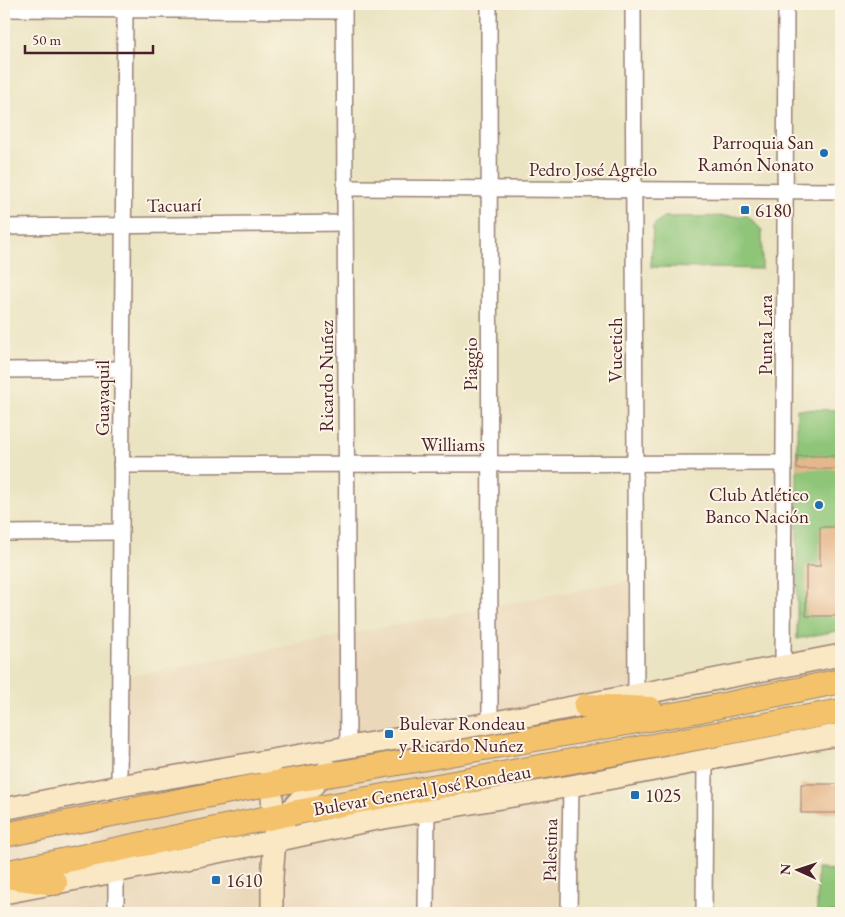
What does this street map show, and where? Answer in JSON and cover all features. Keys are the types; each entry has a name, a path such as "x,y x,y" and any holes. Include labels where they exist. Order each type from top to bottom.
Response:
{"main road":[{"name":"Bulevar General José Rondeau","path":"4,835 270,772 348,748 586,706 841,655"},
{"name":"Bulevar General José Rondeau","path":"4,809 119,786 270,772 320,777 695,711 841,682"},
{"path":"586,706 695,711"},
{"name":"Bulevar General José Rondeau","path":"4,893 276,841 363,811 841,711"},
{"name":"Bulevar General José Rondeau","path":"4,875 280,816 363,811 427,810 570,786 841,734"},
{"path":"348,748 363,811"},
{"path":"280,816 348,748"},
{"path":"270,772 280,816 272,877 272,913"},
{"path":"4,875 55,883"}],"street":[{"name":"Piaggio","path":"489,4 490,723"},
{"name":"Vucetich","path":"633,4 636,696"},
{"name":"Punta Lara","path":"783,666 786,4"},
{"path":"4,9 344,8"},
{"name":"Ricardo Nuñez","path":"344,8 348,748"},
{"name":"Guayaquil","path":"119,786 125,10"},
{"name":"Pedro José Agrelo","path":"345,188 841,191"},
{"name":"Tacuarí","path":"4,227 345,223"},
{"path":"4,370 122,368"},
{"name":"Williams","path":"121,465 784,463"},
{"path":"4,533 120,532"},
{"path":"704,913 705,760"},
{"name":"Palestina","path":"569,913 570,786"},
{"path":"426,913 427,810"},
{"path":"116,871 116,913"}],"shaded area":[{"path":"636,579 636,696 571,786 560,913 4,913 4,809 119,786 120,678"}],"green space":[{"path":"748,216 762,230 762,269 651,267 653,226 663,217"},
{"name":"Club Atlético Banco Nación","path":"797,409 841,410 841,630 797,639"},
{"path":"817,869 841,870 841,913 817,913"}],"building":[{"path":"797,456 841,456 841,469 797,469"},
{"path":"820,527 841,527 841,616 806,616 806,566 820,566"},
{"path":"801,784 841,784 841,813 801,813"}],"place":[{"name":"Parroquia San Ramón Nonato","path":"824,153"},
{"name":"6180","path":"745,210"},
{"name":"Club Atlético Banco Nación","path":"819,505"},
{"name":"Bulevar Rondeau y Ricardo Nuñez","path":"389,734"},
{"name":"1025","path":"635,795"},
{"name":"1610","path":"216,880"}]}
